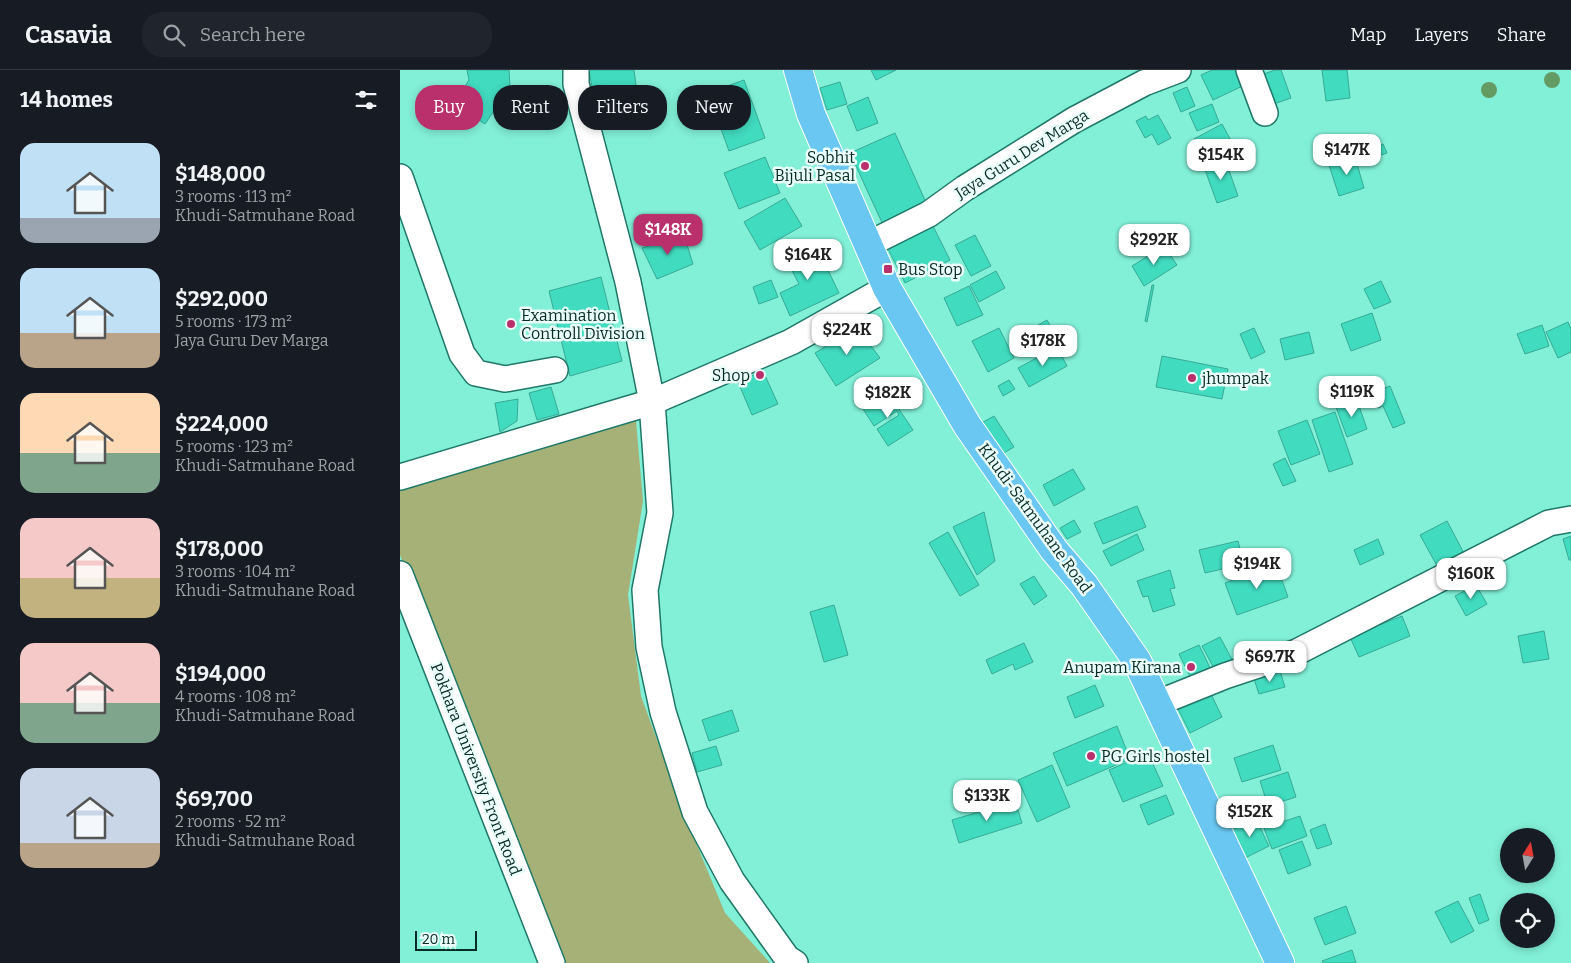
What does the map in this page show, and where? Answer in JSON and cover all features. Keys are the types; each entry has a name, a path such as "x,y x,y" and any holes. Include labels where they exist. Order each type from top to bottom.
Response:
{"main road":[{"name":"Khudi-Satmuhane Road","path":"798,70 810,114 887,288 967,426 1054,550 1084,585 1137,661 1280,963"}],"street":[{"path":"576,70 576,84 628,282 652,402 660,513 645,590 649,647 663,712 696,812 732,881 787,958 795,963"},
{"name":"Jaya Guru Dev Marga","path":"869,244 929,214 965,188 1074,120 1144,83 1178,70"},
{"path":"1249,70 1265,114"},
{"path":"400,177 462,354 476,373 505,379 555,370"},
{"path":"400,477 652,402 791,342 887,288"},
{"path":"1158,703 1225,676 1297,652 1549,524 1571,520"},
{"name":"Pokhara University Front Road","path":"400,574 552,963"}],"green space":[{"path":"636,421 643,501 628,595 641,696 684,814 725,913 770,963 562,963 400,555 400,486"}],"building":[{"path":"467,70 509,70 510,85 493,85 493,112 485,124 483,123 483,85 466,85 469,80"},
{"path":"589,70 634,70 636,85 592,85"},
{"path":"871,70 896,70 876,80"},
{"path":"1212,70 1243,70 1249,83 1213,100 1201,75"},
{"path":"1275,70 1281,70 1291,98 1268,106 1258,76"},
{"path":"1322,70 1347,70 1350,98 1326,101"},
{"path":"744,80 746,85 730,85"},
{"path":"840,82 847,104 827,110 820,88"},
{"path":"1187,87 1195,106 1181,112 1173,93"},
{"path":"868,97 878,123 857,131 847,106"},
{"path":"751,99 765,138 729,151 721,130 751,130"},
{"path":"1212,104 1219,122 1197,131 1189,113"},
{"path":"1158,115 1171,138 1158,145 1152,134 1145,138 1136,121 1146,116 1148,120"},
{"path":"1222,124 1235,148 1207,163 1194,139"},
{"path":"895,133 928,207 884,227 850,153"},
{"path":"1383,144 1387,153 1366,160 1362,151"},
{"path":"765,157 780,193 739,209 724,173"},
{"path":"1355,157 1364,188 1339,196 1329,165"},
{"path":"1225,159 1238,196 1217,203 1204,167"},
{"path":"785,198 802,226 760,250 744,222"},
{"path":"933,226 950,260 905,283 888,249"},
{"path":"684,235 693,264 657,279 642,248"},
{"path":"975,235 991,266 971,276 955,245"},
{"path":"815,243 839,293 790,316 780,293 799,284 785,257"},
{"path":"1164,246 1177,265 1144,286 1132,266"},
{"path":"996,271 1005,288 979,302 970,285"},
{"path":"601,277 622,361 570,376 549,291"},
{"path":"771,280 778,297 759,304 753,287"},
{"path":"1381,281 1391,302 1374,309 1364,289"},
{"path":"1152,285 1154,285 1147,322 1145,321"},
{"path":"969,286 983,315 957,326 944,298"},
{"path":"1372,313 1381,340 1351,351 1341,324"},
{"path":"1047,320 1056,336 1024,354 1015,338"},
{"path":"1568,322 1571,329 1571,352 1558,358 1546,332"},
{"path":"1542,325 1549,346 1525,354 1517,334"},
{"path":"857,327 880,358 836,386 815,353"},
{"path":"999,328 1014,358 988,372 972,341"},
{"path":"1254,328 1265,352 1251,359 1240,334"},
{"path":"1309,332 1314,353 1285,360 1280,339"},
{"path":"1057,347 1067,366 1029,387 1018,368"},
{"name":"jhumpak","path":"1162,356 1228,369 1222,399 1156,387"},
{"path":"763,371 778,404 752,415 738,382"},
{"path":"1009,380 1015,389 1003,396 998,386"},
{"path":"1390,386 1405,423 1393,428 1383,406 1378,408 1372,393"},
{"path":"551,387 559,414 537,420 529,393"},
{"path":"888,393 913,430 888,446 877,429 899,415 897,411 874,426 863,409"},
{"path":"518,399 517,421 500,432 495,403"},
{"path":"1357,400 1367,429 1347,437 1336,407"},
{"path":"1335,412 1353,464 1329,472 1312,420"},
{"path":"994,416 1014,447 997,457 978,425"},
{"path":"1307,420 1320,454 1291,465 1278,431"},
{"path":"1285,458 1296,481 1283,486 1273,464"},
{"path":"1073,469 1085,489 1054,506 1043,485"},
{"path":"1137,506 1146,527 1103,544 1094,523"},
{"path":"984,512 995,561 977,575 953,527"},
{"path":"1074,520 1081,532 1067,539 1060,528"},
{"path":"1447,521 1467,559 1441,573 1420,535"},
{"path":"948,532 979,585 960,596 929,543"},
{"path":"1137,534 1144,550 1111,566 1103,551"},
{"path":"1571,536 1571,560 1569,560 1563,539"},
{"path":"1378,539 1384,554 1360,565 1354,550"},
{"path":"1238,541 1244,564 1205,573 1199,550"},
{"path":"1276,564 1288,597 1237,615 1225,583"},
{"path":"1170,570 1175,588 1170,589 1175,605 1153,612 1148,596 1143,597 1137,581"},
{"path":"1034,576 1047,596 1034,605 1020,584"},
{"path":"1476,585 1487,604 1466,616 1455,596"},
{"path":"834,605 848,655 824,662 810,612"},
{"path":"1402,616 1410,636 1359,657 1350,637"},
{"path":"1544,631 1549,659 1523,663 1518,636"},
{"path":"1220,637 1235,665 1217,674 1202,646"},
{"path":"1024,643 1033,662 1015,670 1013,664 992,674 986,660"},
{"path":"1199,645 1215,678 1195,687 1179,654"},
{"path":"1280,671 1285,687 1259,694 1254,679"},
{"path":"1095,685 1104,706 1075,718 1067,697"},
{"path":"1211,694 1222,717 1190,733 1178,709"},
{"path":"732,710 739,731 709,741 702,720"},
{"name":"PG Girls hostel","path":"1117,726 1130,759 1067,786 1053,753"},
{"path":"1273,745 1281,770 1242,782 1234,758"},
{"path":"716,746 722,765 697,772 692,753"},
{"path":"1148,753 1163,786 1123,802 1109,770"},
{"path":"1052,765 1070,807 1037,822 1018,780"},
{"path":"1288,772 1296,797 1268,806 1260,781"},
{"path":"1166,795 1174,814 1148,825 1140,805"},
{"path":"1015,801 1022,823 959,843 952,820"},
{"path":"1300,816 1307,836 1272,849 1264,828"},
{"path":"1256,819 1269,846 1245,858 1232,830"},
{"path":"1325,824 1332,844 1317,849 1310,830"},
{"path":"1302,841 1311,865 1288,874 1279,850"},
{"path":"1480,894 1489,920 1479,924 1469,898"},
{"path":"1458,901 1474,931 1451,943 1435,912"},
{"path":"1346,906 1356,933 1325,945 1314,918"},
{"path":"1352,950 1356,963 1323,963 1322,961"}],"place":[{"name":"Sobhit Bijuli Pasal","path":"865,166"},
{"name":"Bus Stop","path":"888,269"},
{"name":"Examination Controll Division","path":"511,324"},
{"name":"Shop","path":"760,375"},
{"name":"jhumpak","path":"1192,378"},
{"name":"Anupam Kirana","path":"1191,667"},
{"name":"PG Girls hostel","path":"1091,756"}]}
